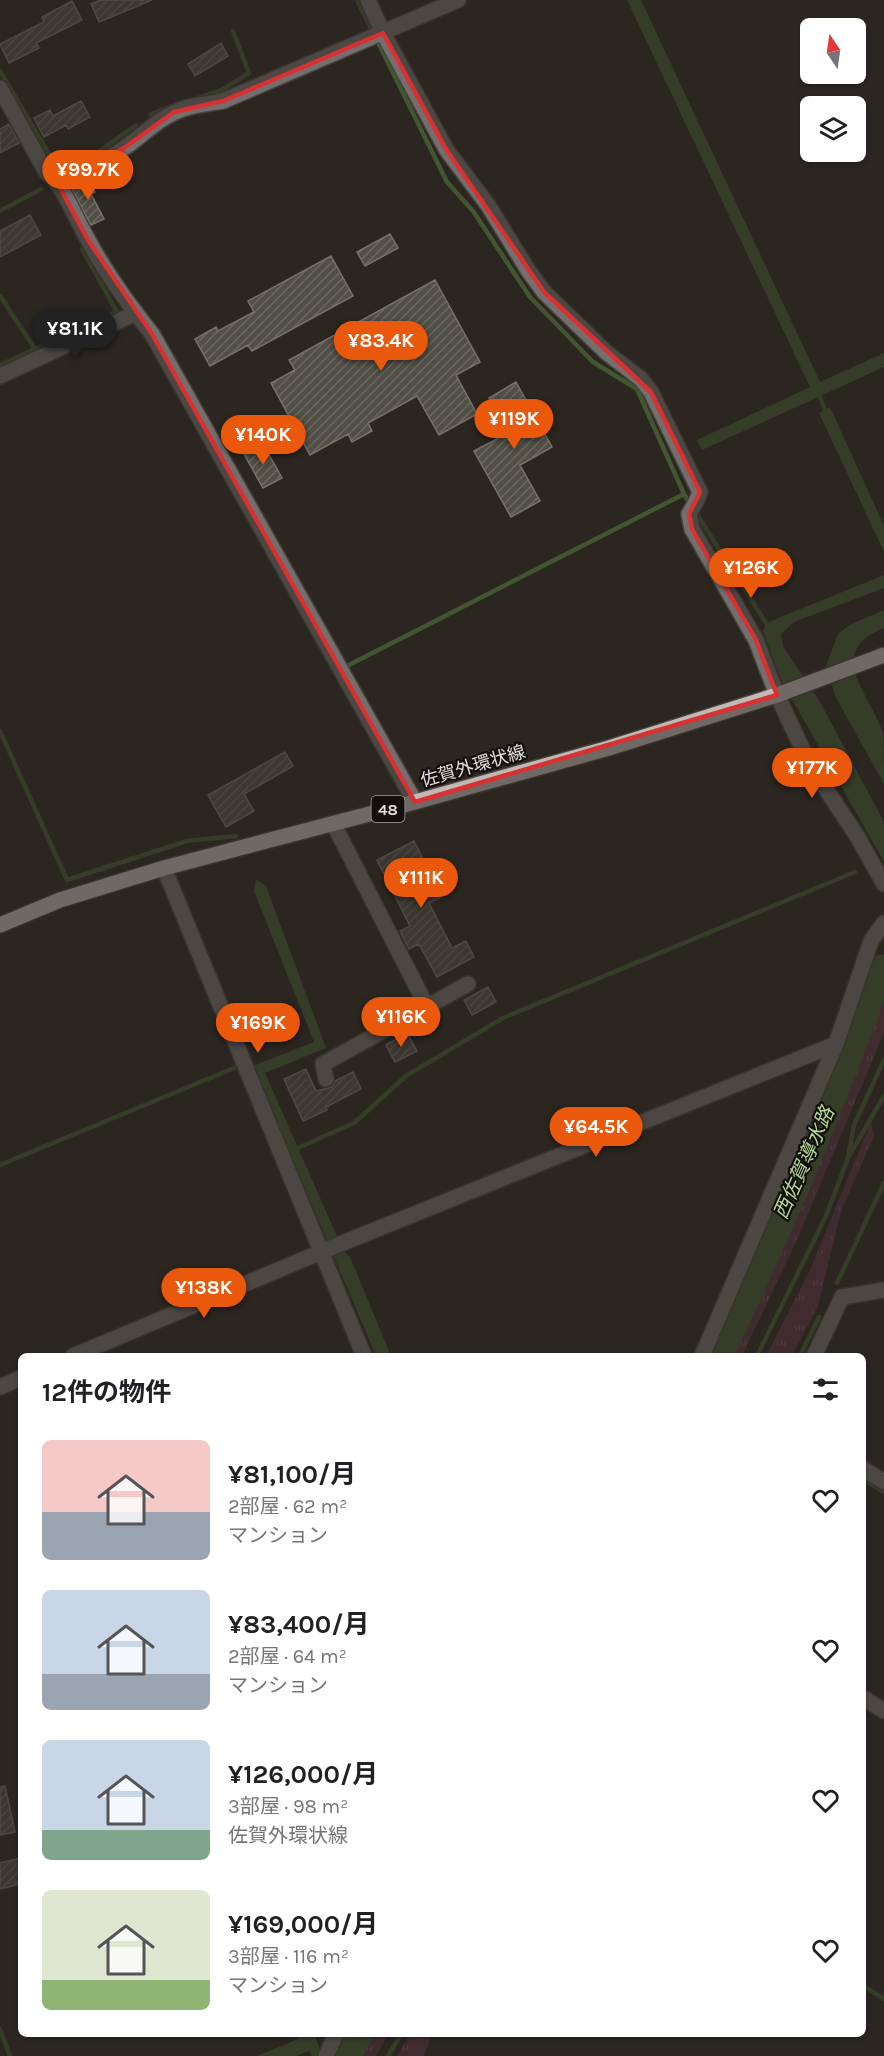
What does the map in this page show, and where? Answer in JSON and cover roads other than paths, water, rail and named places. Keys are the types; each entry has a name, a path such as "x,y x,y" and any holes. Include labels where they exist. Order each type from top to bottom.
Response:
{"main road":[{"name":"佐賀外環状線","path":"0,925 60,900 164,868 609,748 777,695 884,655"}],"street":[{"path":"368,0 383,33 446,149 489,205 528,270 544,292 606,352 642,379 651,392 700,492 689,514 692,529 756,640 777,695 810,765 857,836 884,884"},
{"path":"57,182 124,148 147,129 174,112 223,101 458,0"},
{"path":"0,88 46,172 57,182 88,240 152,334 414,802"},
{"path":"0,376 136,313"},
{"path":"333,823 427,1007"},
{"path":"164,868 363,1353"},
{"path":"703,1353 836,1044 871,941 884,923"},
{"path":"326,1079 323,1064 468,984"},
{"path":"80,1353 345,1242 836,1044"},
{"path":"815,1353 842,1297 884,1290"},
{"path":"0,1387 18,1379"},
{"path":"866,1471 884,1482"},
{"path":"866,1700 884,1711"},
{"path":"326,2056 335,2037"}],"waterway":[{"path":"357,0 447,182 473,211 530,297 593,362 637,389 684,494 766,623"},
{"path":"198,98 222,90 249,73 233,31"},
{"path":"0,71 56,166 90,158 136,125"},
{"path":"151,114 167,108"},
{"path":"0,211 41,189"},
{"path":"0,365 117,312 82,249"},
{"path":"0,296 35,349"},
{"path":"818,392 827,415"},
{"path":"349,665 684,494"},
{"path":"0,731 67,880 187,841 236,836"},
{"path":"298,1148 354,1123 406,1076 503,1018 855,872"},
{"name":"西佐賀導水路","path":"720,1353 805,1164 882,968"},
{"path":"758,1353 826,1216 848,1158 854,1125 884,1060"},
{"path":"0,1165 239,1066"},
{"path":"849,1156 884,1096"},
{"path":"837,1283 884,1183"},
{"path":"801,1353 819,1317"},
{"path":"866,1481 884,1492"},
{"path":"866,1988 884,1999"},
{"path":"0,2029 10,2056"},
{"name":"西佐賀導水路","path":"348,2056 358,2037"},
{"path":"388,2056 399,2037"}]}
